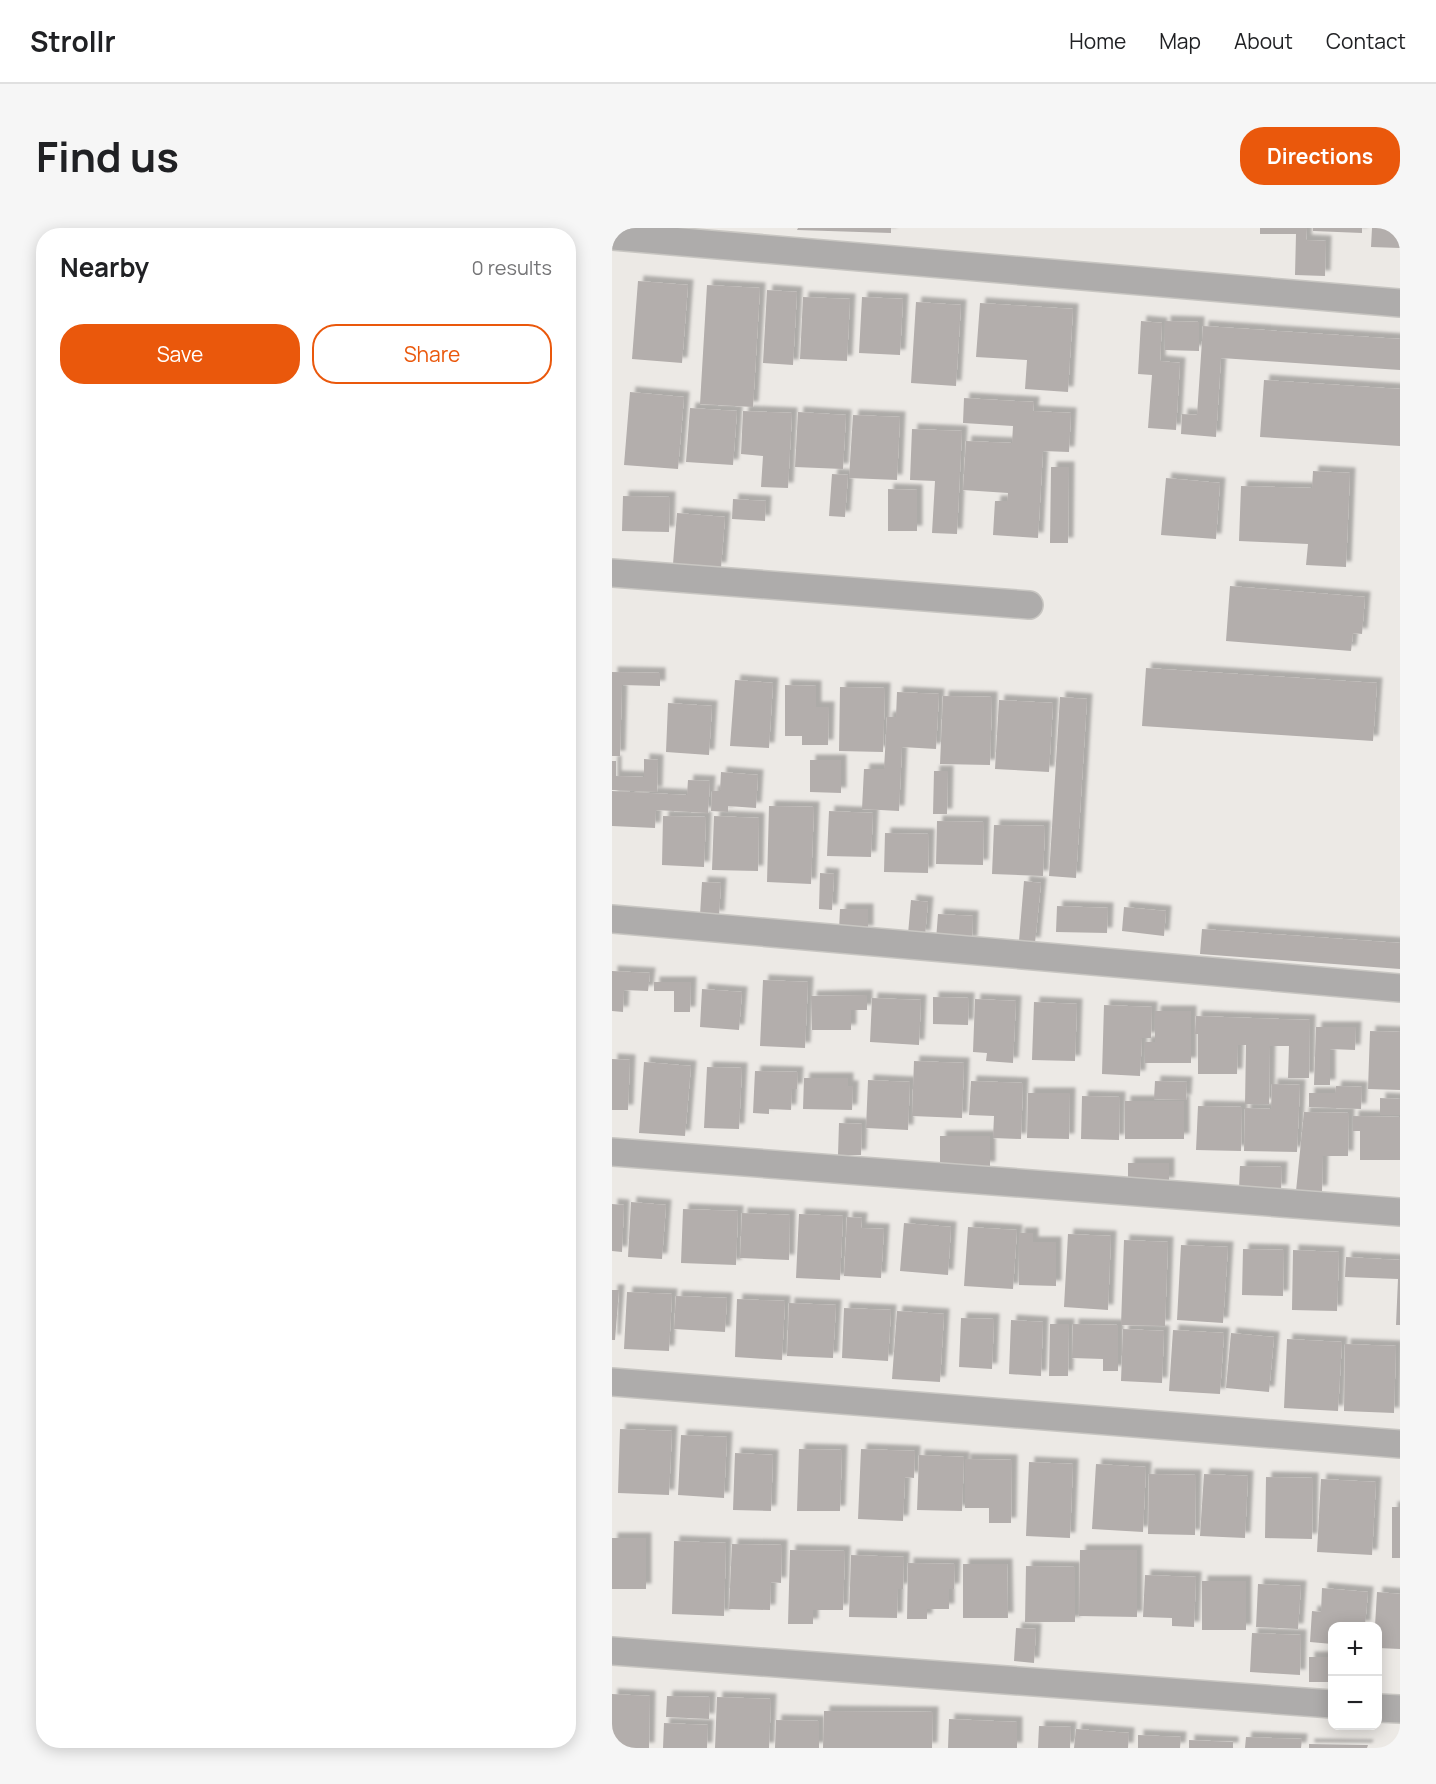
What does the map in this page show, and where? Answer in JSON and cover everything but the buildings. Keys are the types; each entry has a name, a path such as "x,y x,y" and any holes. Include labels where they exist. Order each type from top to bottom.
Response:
{"street":[{"path":"612,236 1400,303"},
{"path":"612,573 1029,605"},
{"path":"612,919 1400,988"},
{"path":"612,1152 1400,1212"},
{"path":"612,1382 1400,1444"},
{"path":"612,1651 1328,1704"},
{"path":"1382,1708 1400,1709"}]}
